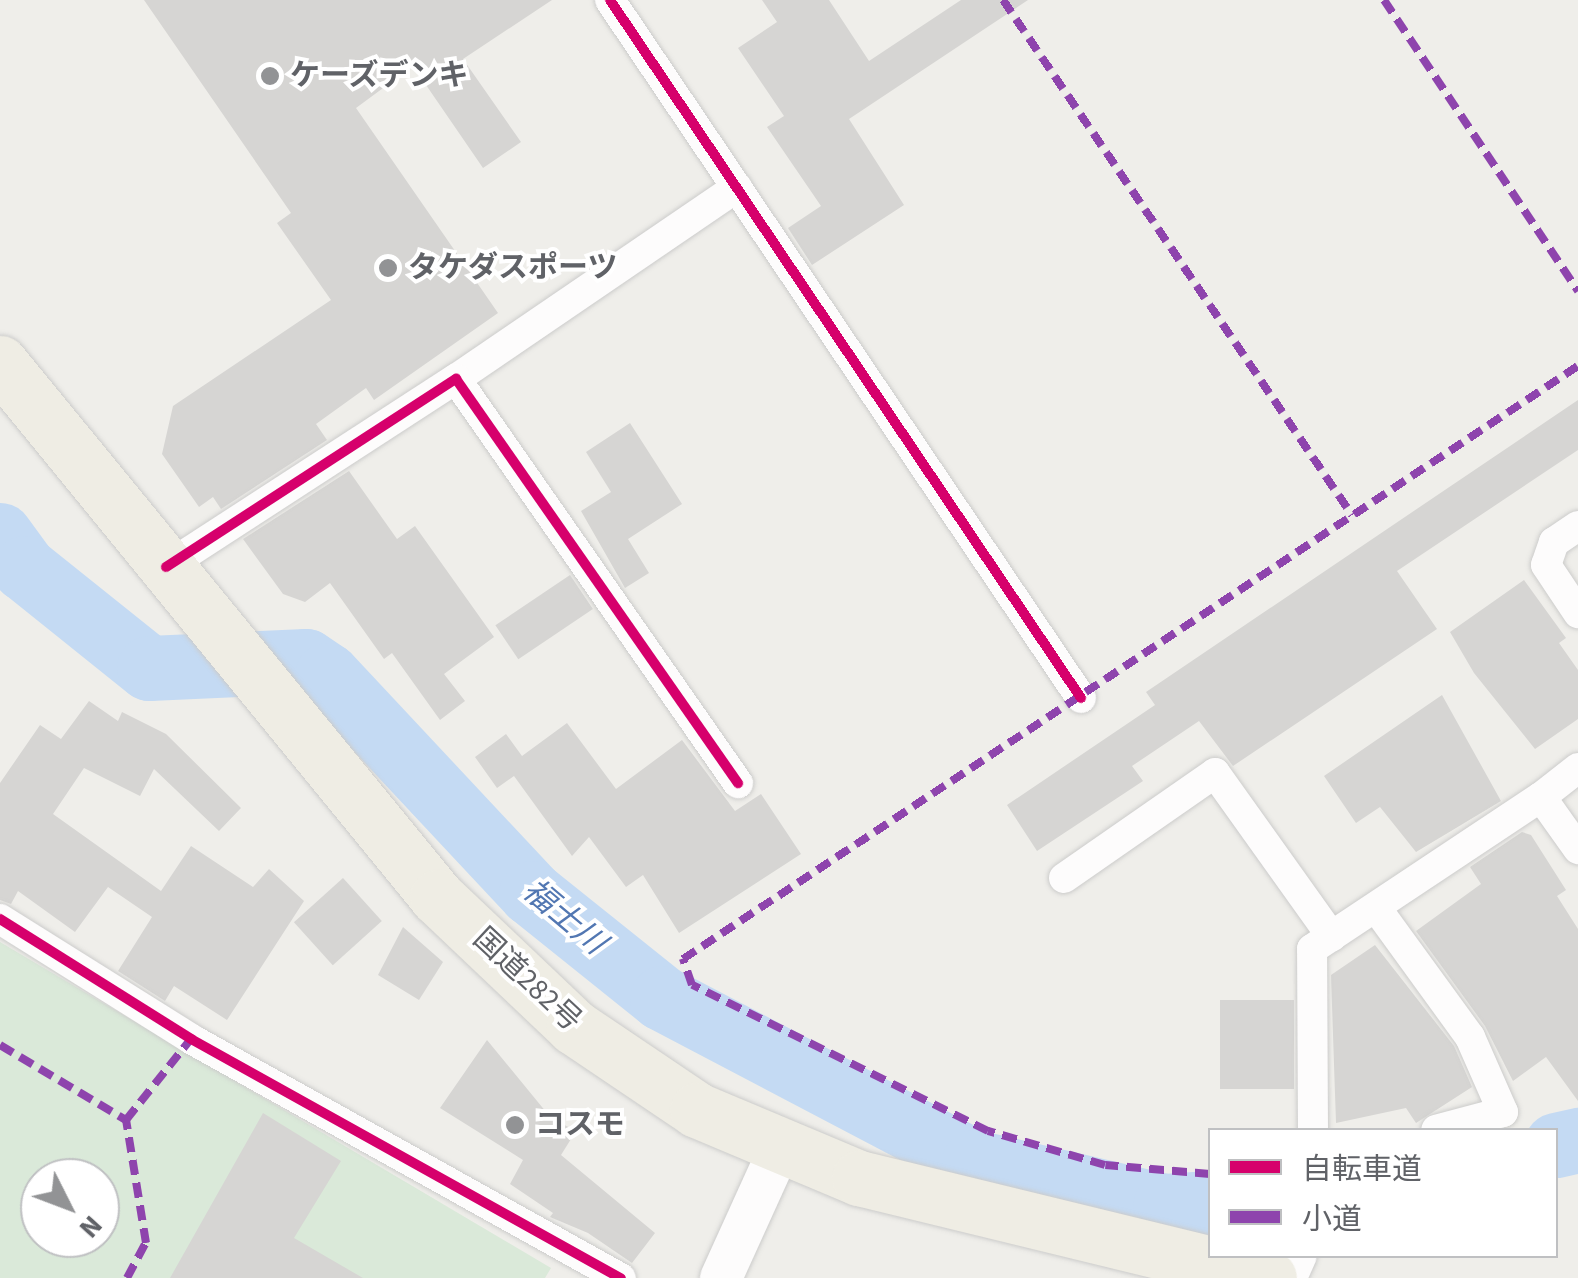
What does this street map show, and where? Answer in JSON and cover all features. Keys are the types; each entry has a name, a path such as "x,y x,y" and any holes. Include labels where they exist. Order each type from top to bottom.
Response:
{"highway":[{"name":"国道282号","path":"0,362 438,897 574,1027 696,1110 859,1178 1236,1274"}],"street":[{"path":"610,0 1081,698"},
{"path":"166,566 456,379 737,187"},
{"path":"456,379 738,783"},
{"path":"1578,526 1554,542 1546,565 1578,613"},
{"path":"1313,1128 1312,949 1377,909 1578,768"},
{"path":"1064,878 1215,773 1332,937"},
{"path":"1541,797 1578,849"},
{"path":"1377,909 1470,1037 1503,1112 1443,1128"},
{"path":"0,919 567,1266 621,1278"},
{"path":"721,1278 780,1148"}],"green space":[{"path":"0,942 551,1268 545,1278 0,1278"}],"building":[{"path":"144,0 552,0 463,59 521,142 483,168 413,66 356,108 498,313 374,400 366,388 316,424 327,440 221,509 213,497 199,507 162,454 173,406 331,300 277,223 291,213"},
{"path":"762,0 829,0 869,61 961,0 1028,0 849,119 904,205 812,265 788,228 821,206 767,127 784,116 738,48 777,22"},
{"path":"1578,400 1578,450 1397,571 1437,629 1233,766 1199,721 1132,766 1143,781 1037,851 1007,805 1155,705 1146,692"},
{"path":"630,423 682,504 628,539 649,573 625,588 581,511 611,492 586,452"},
{"path":"349,471 397,539 415,526 494,637 444,674 465,701 440,720 392,653 384,659 330,583 305,602 283,594 243,539"},
{"path":"570,575 593,609 518,659 495,625"},
{"path":"1524,580 1566,638 1559,643 1578,670 1578,719 1535,749 1474,673 1450,632"},
{"path":"1442,695 1501,801 1416,852 1380,807 1356,823 1324,776"},
{"path":"89,701 118,721 122,712 166,734 241,808 219,831 154,769 140,796 84,768 53,814 161,891 191,846 253,887 269,869 304,901 227,1020 174,986 165,1001 118,971 152,917 108,887 75,932 18,891 11,904 0,900 0,783 40,725 61,739"},
{"path":"567,723 616,789 682,740 735,811 761,794 801,854 679,933 643,875 626,887 589,837 572,856 514,776 497,788 475,757 506,734 522,756"},
{"path":"1522,832 1531,835 1566,890 1557,896 1578,929 1578,1101 1546,1057 1513,1081 1485,1026 1416,931 1481,884 1470,867"},
{"path":"343,878 382,921 333,965 294,922"},
{"path":"403,927 443,962 419,1000 378,975"},
{"path":"1375,945 1454,1046 1472,1087 1416,1123 1406,1108 1336,1123 1331,975"},
{"path":"1220,1000 1294,1000 1294,1089 1220,1089"},
{"name":"コスモ","path":"487,1040 551,1118 576,1131 561,1155 655,1233 632,1263 588,1233 550,1217 553,1213 510,1184 523,1160 440,1108"},
{"path":"263,1113 341,1161 294,1238 363,1278 170,1278"}],"waterway":[{"name":"福士川","path":"0,535 24,568 149,668 306,661 327,675 531,893 662,998 974,1162 1165,1206 1208,1203"},
{"name":"福士川","path":"1558,1145 1578,1140"}],"marked path":[{"path":"1003,0 1352,515"},
{"path":"1384,0 1578,291"},
{"path":"1208,1174 1105,1165 988,1131 692,985 683,959 1578,366"},
{"path":"127,1278 146,1243 126,1120 191,1039"},
{"path":"0,1045 126,1120"}],"cycle path":[{"path":"610,0 1081,698"},
{"path":"166,567 456,379 738,783"},
{"path":"0,919 191,1039 621,1278"}],"place":[{"name":"ケーズデンキ","path":"270,76"},
{"name":"タケダスポーツ","path":"388,268"},
{"name":"コスモ","path":"515,1125"}]}
